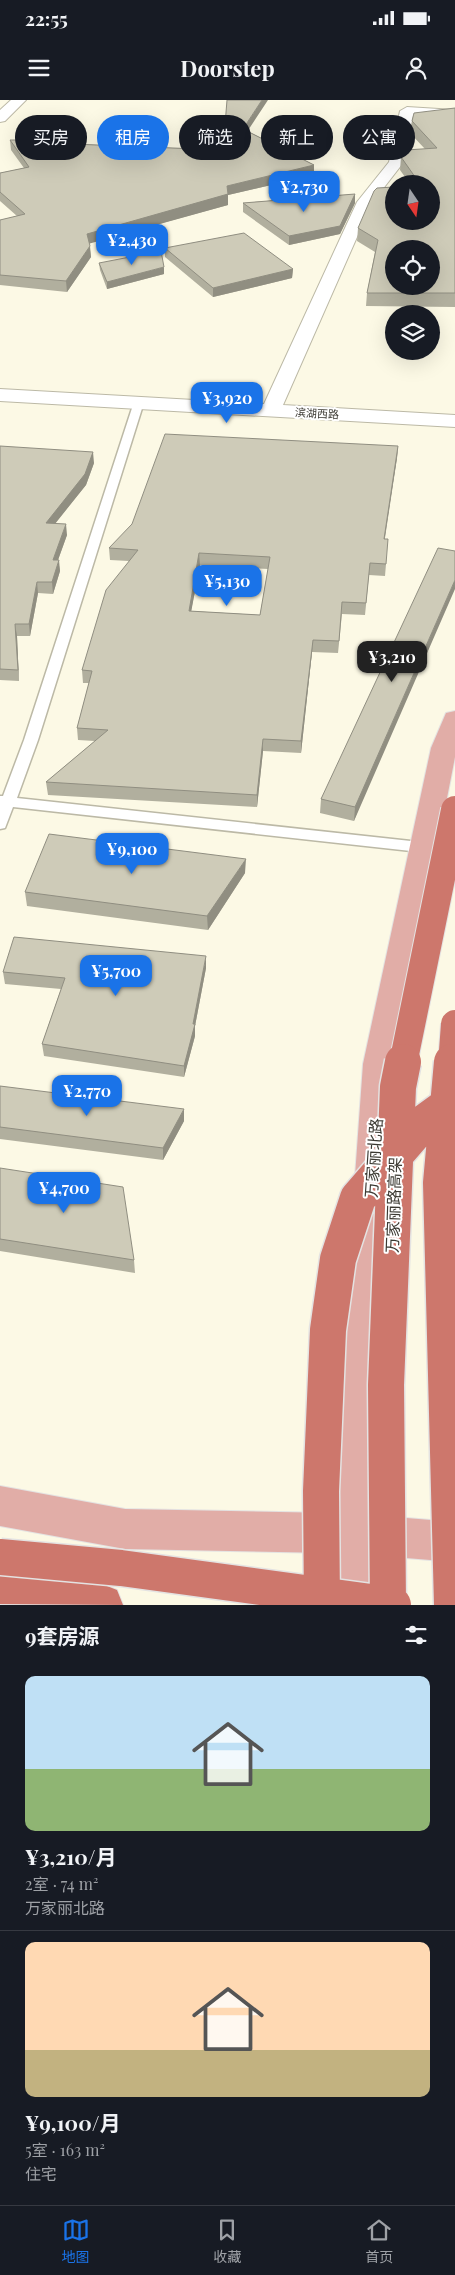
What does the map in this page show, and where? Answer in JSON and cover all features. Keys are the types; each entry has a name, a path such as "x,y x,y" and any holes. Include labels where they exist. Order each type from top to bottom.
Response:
{"highway":[{"name":"万家丽路高架","path":"388,1605 386,1385 398,1087 438,885 455,810"},
{"path":"452,1605 441,1183 455,1024"},
{"path":"322,1605 321,1491 328,1330 338,1259 358,1198 422,1124 455,1100"},
{"path":"0,1557 121,1568 393,1605"},
{"path":"0,1584 102,1605"}],"main road":[{"name":"万家丽北路","path":"349,1605 349,1533 379,1064 444,748 455,719"},
{"path":"0,1506 125,1529 349,1533 455,1542"}],"street":[{"path":"0,118 19,100"},
{"path":"271,410 365,202 396,164 407,111 455,114"},
{"name":"滨湖西路","path":"0,395 455,421"}],"lane":[{"path":"0,824 4,801 31,740 139,402"},
{"path":"4,801 420,847"}],"building":[{"path":"227,100 262,100 251,117 251,115 226,115"},
{"path":"455,108 455,293 440,293 440,240 385,240 385,293 367,293 378,240 358,228 377,188 385,188 385,230 440,230 440,175 414,175 403,160 415,160 415,149 437,148 415,124 414,113"},
{"path":"251,133 261,138 261,160 304,160 314,165 227,186 228,194 87,234 90,246 66,281 0,275 0,220 25,214 0,192 0,173 29,167 24,160 87,160 87,145 97,145 97,160 169,160 169,148 179,148 179,160 251,160"},
{"path":"10,140 15,140 15,147"},
{"path":"355,194 340,226 289,236 243,203"},
{"path":"244,233 293,269 213,288 165,248"},
{"path":"161,251 164,267 107,282 99,263"},
{"path":"165,434 398,446 384,539 388,539 386,564 370,563 366,603 342,602 339,641 313,640 301,741 263,739 257,795 46,782 108,730 77,728 92,671 82,670 106,590 138,550 109,548 132,524","holes":["199,553 270,557 260,615 189,611"]},
{"path":"0,446 93,452 85,474 46,523 66,524 53,560 59,560 52,582 37,582 29,624 15,624 18,670 0,669"},
{"path":"438,548 455,551 455,580 355,807 321,799"},
{"path":"49,834 246,859 207,916 25,892"},
{"path":"14,937 206,956 193,1024 195,1024 184,1066 42,1044 65,978 3,972"},
{"path":"0,1086 184,1109 163,1148 0,1127"},
{"path":"0,1168 123,1187 134,1260 0,1239"}]}
